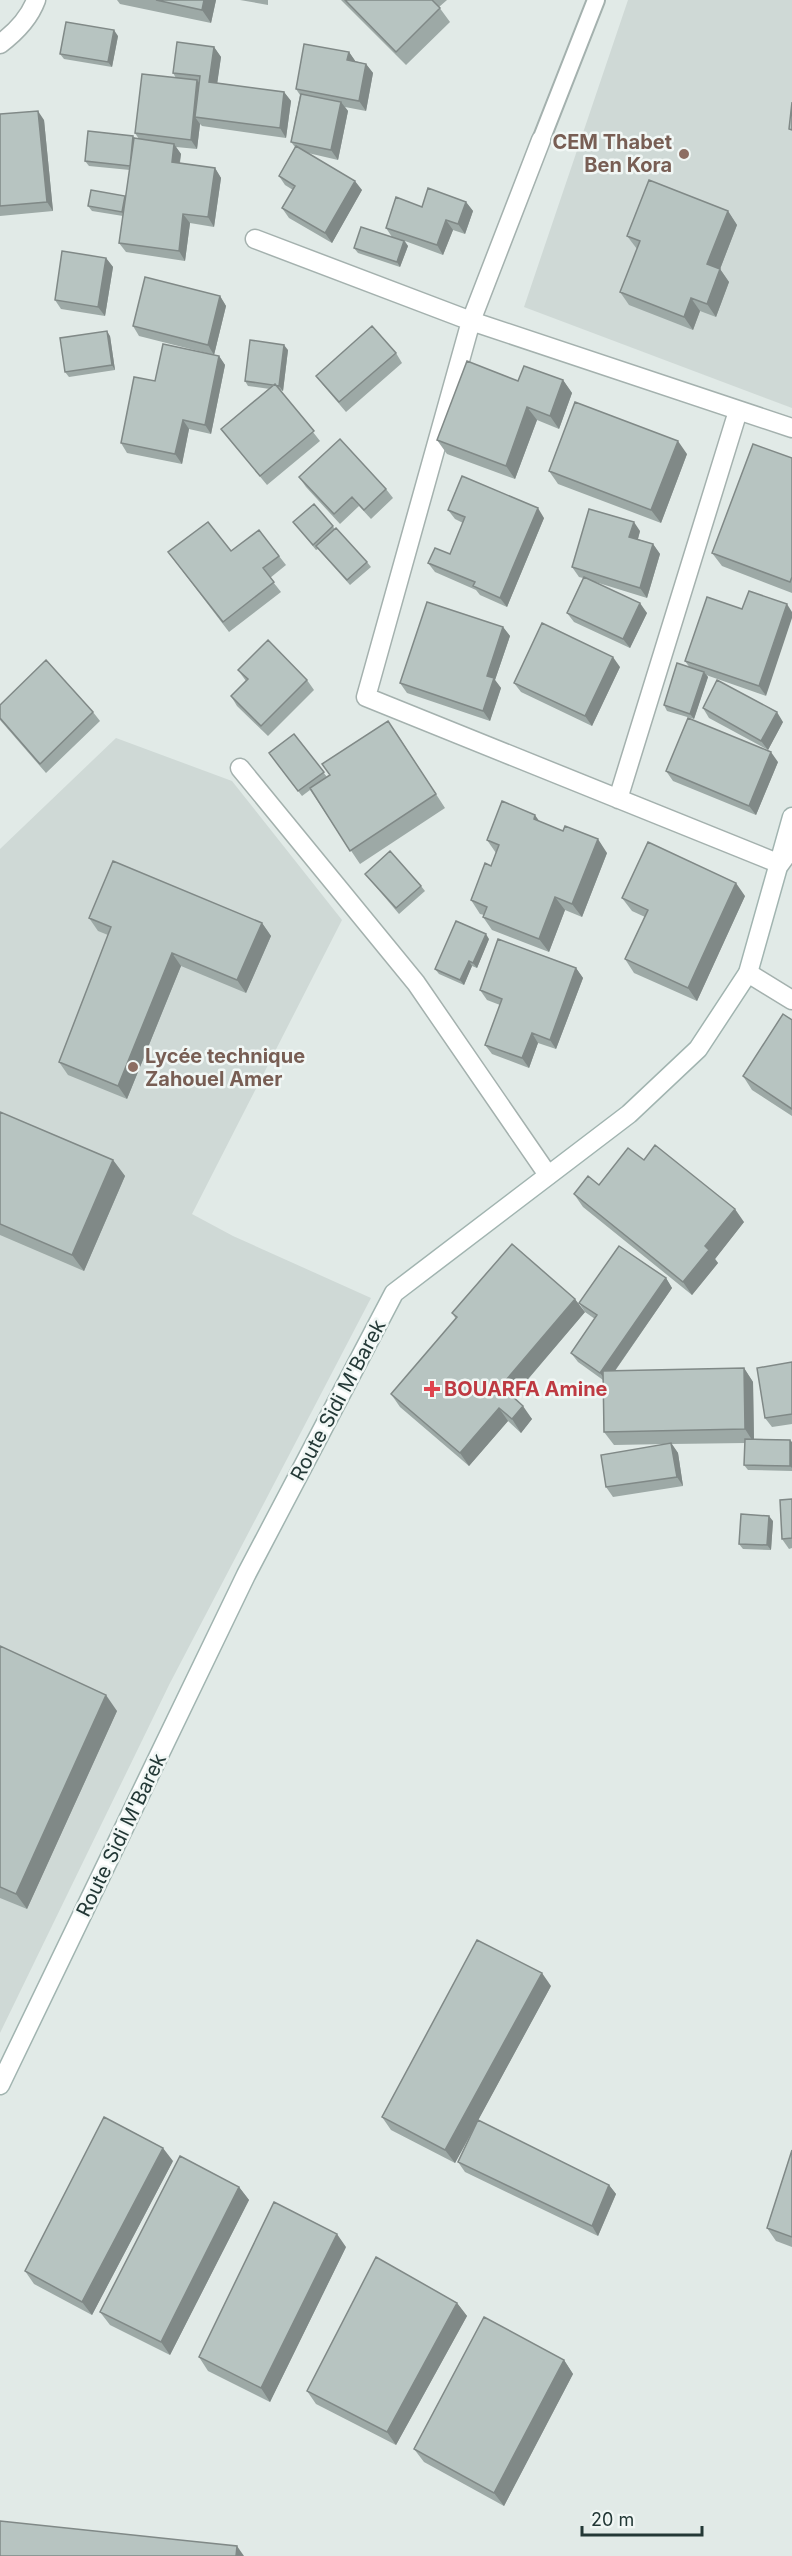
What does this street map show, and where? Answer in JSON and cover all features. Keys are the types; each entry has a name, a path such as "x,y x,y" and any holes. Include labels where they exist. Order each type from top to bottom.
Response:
{"street":[{"path":"0,44 13,34 32,12 36,0"},
{"path":"541,140 471,321 366,697 780,864 792,848"},
{"path":"255,239 471,321 792,428"},
{"path":"618,799 738,411"},
{"path":"240,768 416,983 548,1175"},
{"name":"Route Sidi M'Barek","path":"0,2085 246,1575 394,1293 629,1114 698,1049 748,973 792,817"},
{"path":"748,973 792,1000"}],"lane":[{"path":"541,140 596,0"}],"shaded area":[{"name":"CEM Thabet Ben Kora","path":"628,0 792,0 792,408 524,307"},
{"name":"Lycée technique Zahouel Amer","path":"116,738 232,781 342,920 192,1214 233,1236 371,1298 169,1685 0,2033 0,849"}],"building":[{"path":"156,0 204,0 202,10"},
{"path":"345,0 432,0 440,8 396,52"},
{"path":"66,22 114,30 108,62 60,54"},
{"path":"177,42 214,47 209,82 284,92 280,128 195,117 200,76 173,73"},
{"path":"304,44 349,52 347,60 366,64 359,101 296,89"},
{"path":"142,74 197,80 191,140 135,133"},
{"path":"301,94 341,102 331,150 291,142"},
{"path":"792,102 792,130 789,129"},
{"path":"38,111 47,202 0,206 0,114"},
{"path":"88,131 133,136 130,166 85,161"},
{"path":"134,138 174,144 172,162 215,168 208,217 183,214 179,251 119,243"},
{"path":"296,146 355,181 325,233 282,208 295,186 279,176"},
{"path":"649,180 728,211 707,264 720,269 707,304 691,298 684,317 620,292 640,241 627,236"},
{"path":"428,188 466,202 458,224 446,220 437,245 386,228 396,197 422,207"},
{"path":"91,190 125,196 122,212 88,206"},
{"path":"361,227 404,241 397,262 354,248"},
{"path":"62,251 106,258 98,307 55,300"},
{"path":"145,277 220,296 208,345 133,326"},
{"path":"372,326 396,353 339,402 316,376"},
{"path":"107,331 112,365 65,372 60,338"},
{"path":"250,340 284,345 279,386 245,381"},
{"path":"163,344 219,356 205,425 183,420 175,454 121,443 134,377 155,381"},
{"path":"467,361 518,381 524,366 563,380 550,416 527,407 506,466 437,440"},
{"path":"275,384 314,431 260,476 221,429"},
{"path":"575,402 678,441 651,510 549,471"},
{"path":"340,439 386,489 364,510 352,497 334,514 299,477"},
{"path":"753,444 792,458 792,577 790,582 712,553"},
{"path":"462,476 538,508 500,598 473,586 475,582 428,563 435,548 450,554 465,517 448,510"},
{"path":"314,504 333,526 313,545 293,522"},
{"path":"589,509 634,522 629,537 653,544 640,588 572,567"},
{"path":"208,522 231,551 259,530 279,556 263,568 274,582 223,622 168,552"},
{"path":"336,528 367,562 347,580 316,546"},
{"path":"584,577 640,603 623,639 567,613"},
{"path":"749,591 787,604 759,686 685,661 707,597 742,609"},
{"path":"427,602 503,627 487,676 494,678 483,711 400,683"},
{"path":"542,623 613,657 585,716 514,683"},
{"path":"268,640 307,680 261,726 231,696 248,679 238,670"},
{"path":"46,660 93,712 40,764 0,718 0,705"},
{"path":"677,663 704,672 690,714 664,705"},
{"path":"717,680 777,712 761,741 703,708"},
{"path":"688,718 771,752 749,806 666,771"},
{"path":"388,721 436,794 350,851 310,788 330,775 322,764"},
{"path":"294,734 324,772 298,791 269,753"},
{"path":"502,801 535,815 534,819 563,831 565,826 598,839 572,904 555,897 539,939 483,917 487,907 471,900 485,863 491,866 499,845 487,840"},
{"path":"648,842 736,883 688,988 625,959 648,910 622,898"},
{"path":"390,851 421,886 396,908 365,874"},
{"path":"113,861 262,923 237,980 172,953 118,1086 59,1062 111,927 89,918"},
{"path":"456,921 486,934 473,963 469,961 460,980 435,969"},
{"path":"498,939 576,968 550,1040 532,1033 522,1058 485,1045 502,999 480,990"},
{"path":"783,1014 792,1020 792,1109 743,1076"},
{"path":"0,1112 113,1160 72,1255 0,1224"},
{"path":"655,1145 735,1209 705,1246 709,1250 683,1282 574,1194 588,1176 599,1185 628,1148 644,1160"},
{"path":"512,1244 575,1299 501,1386 523,1406 512,1419 499,1408 460,1453 391,1394 457,1317 452,1313"},
{"path":"619,1246 666,1278 600,1373 571,1353 597,1315 579,1303"},
{"path":"792,1362 792,1414 765,1418 757,1368"},
{"path":"744,1368 745,1429 604,1432 603,1371"},
{"path":"745,1439 790,1440 790,1466 744,1465"},
{"path":"671,1443 677,1477 606,1487 601,1455"},
{"path":"792,1499 792,1538 782,1539 780,1500"},
{"path":"741,1514 769,1516 767,1545 739,1544"},
{"path":"0,1646 106,1695 16,1894 0,1887"},
{"path":"477,1940 542,1973 445,2150 382,2117"},
{"path":"104,2117 163,2148 82,2302 25,2271"},
{"path":"478,2120 609,2185 592,2226 458,2162"},
{"path":"792,2150 792,2237 767,2228"},
{"path":"180,2156 239,2187 161,2342 100,2312"},
{"path":"274,2202 337,2234 261,2388 199,2357"},
{"path":"376,2257 457,2303 387,2432 307,2391"},
{"path":"484,2317 564,2360 494,2493 414,2449"},
{"path":"0,2521 237,2546 236,2556 0,2556"}],"place":[{"name":"CEM Thabet Ben Kora","path":"684,154"},
{"name":"Lycée technique Zahouel Amer","path":"133,1067"},
{"name":"BOUARFA Amine","path":"432,1389"}]}
